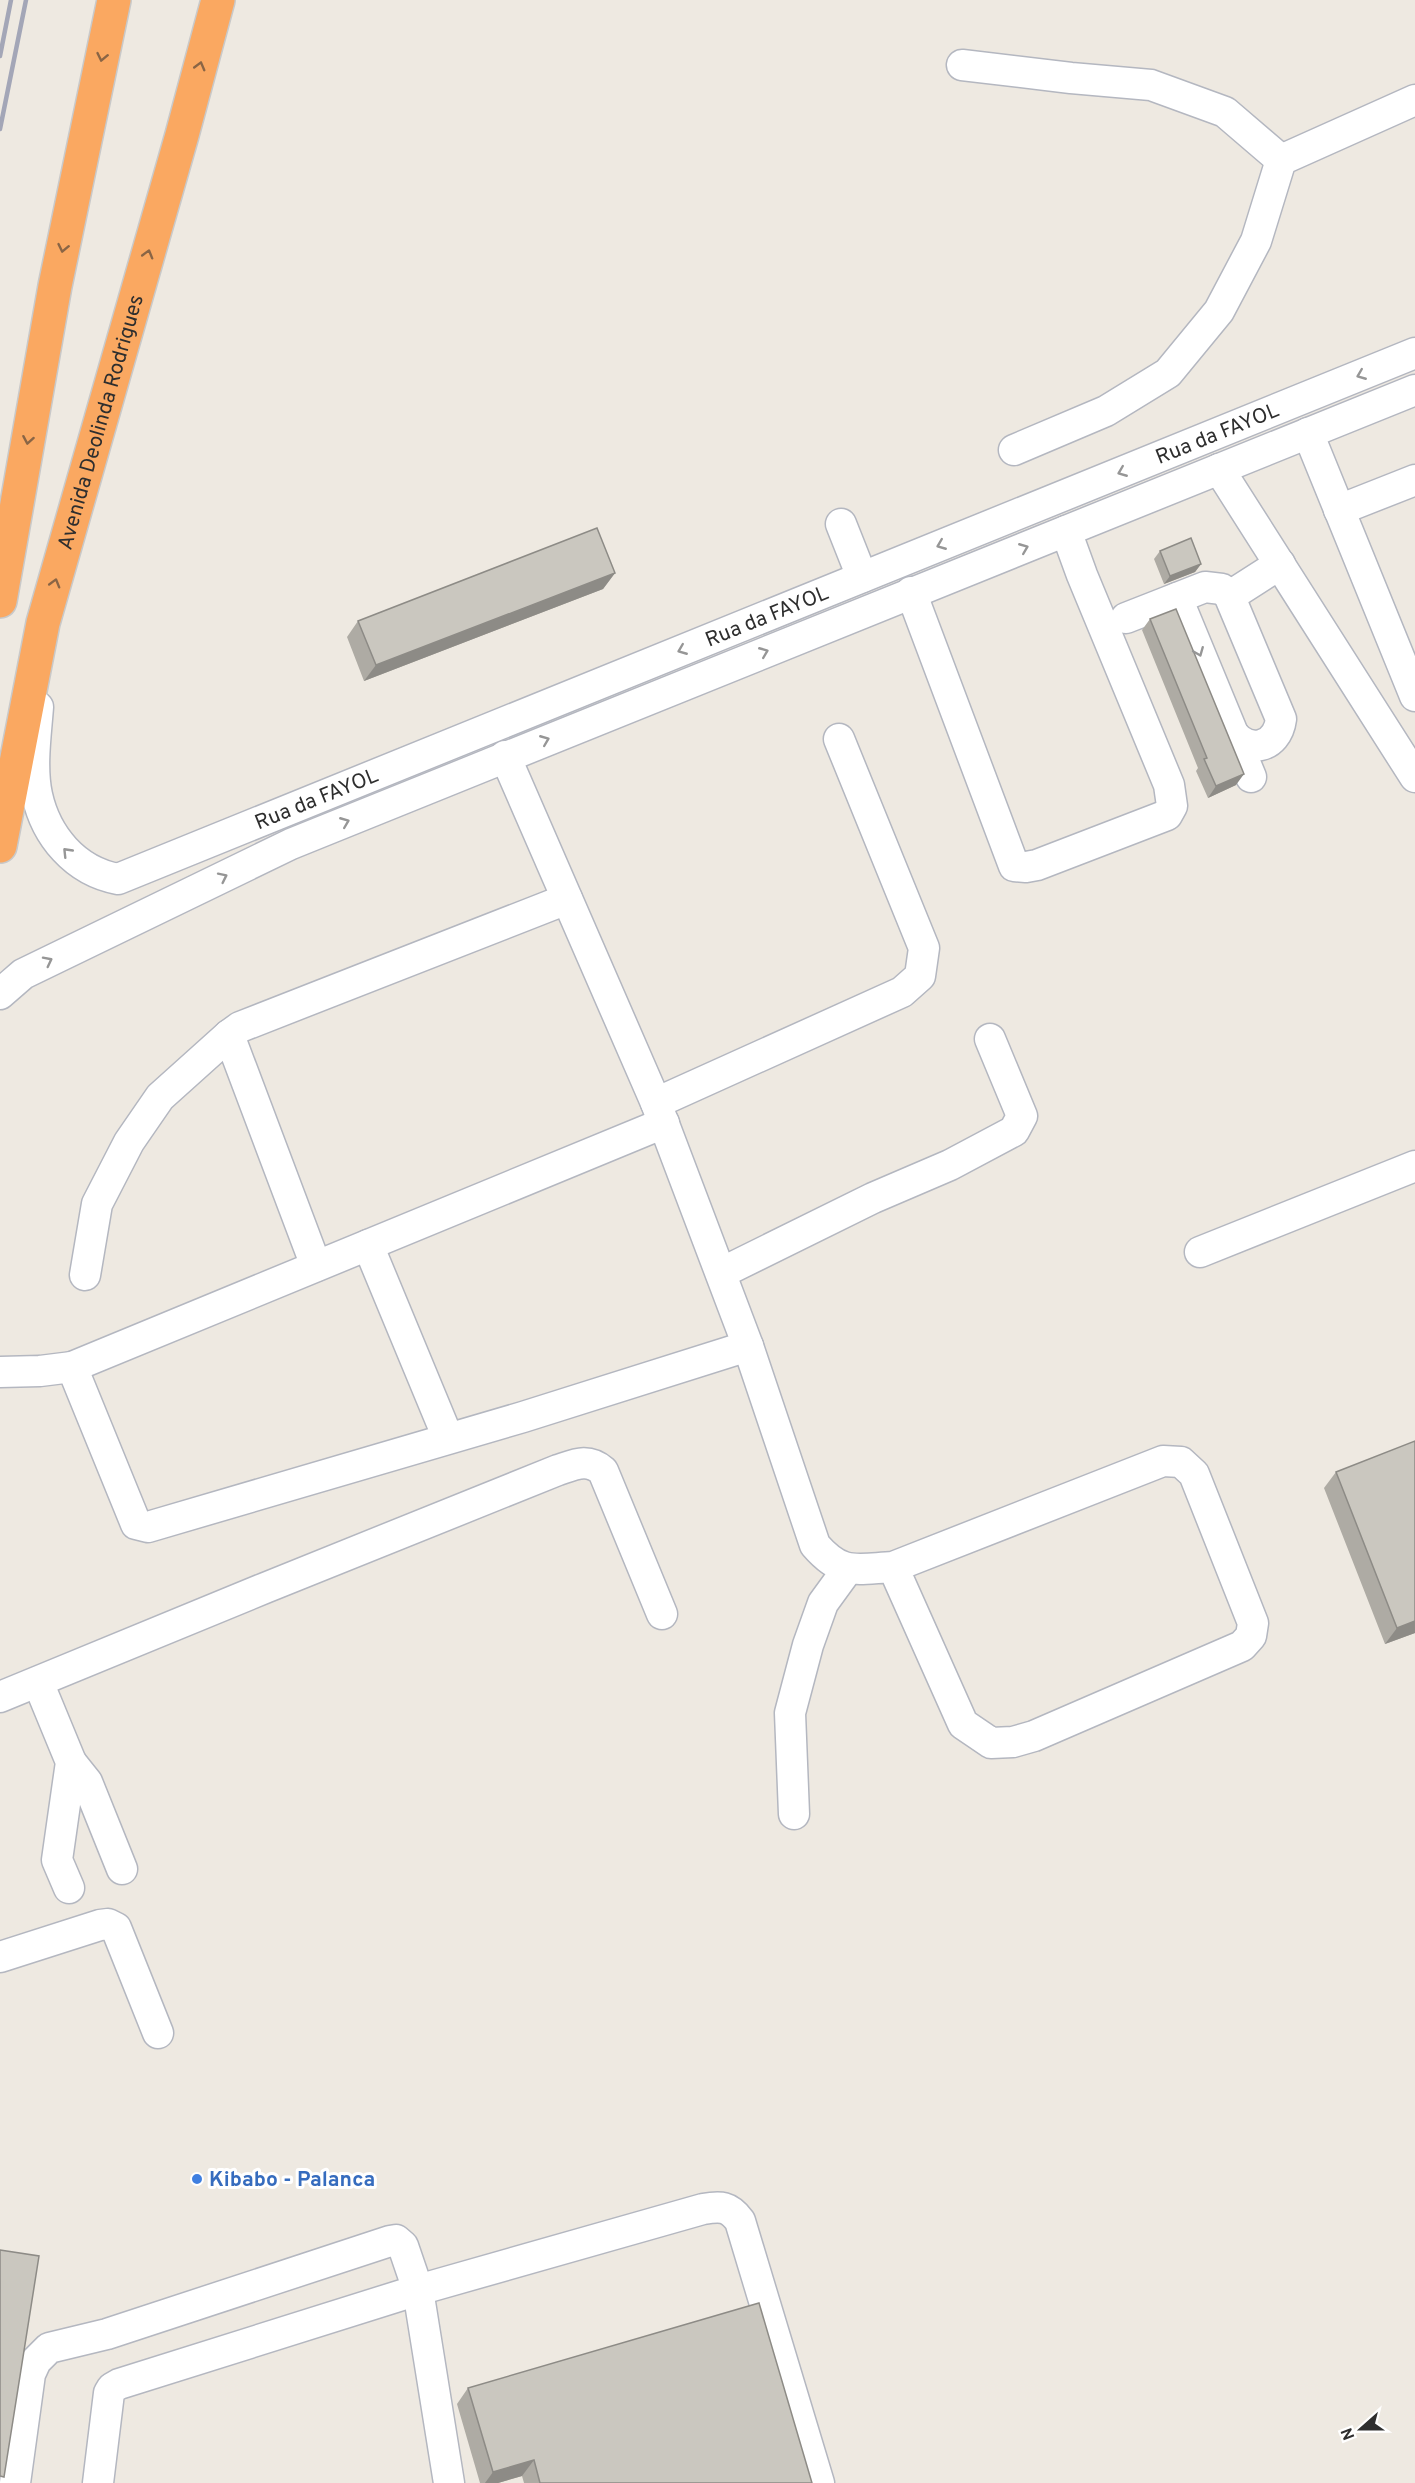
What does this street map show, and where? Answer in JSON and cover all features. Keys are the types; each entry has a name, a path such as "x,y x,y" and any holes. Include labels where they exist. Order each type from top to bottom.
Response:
{"highway":[{"path":"0,601 55,286 114,0"},
{"name":"Avenida Deolinda Rodrigues","path":"0,846 43,623 182,135 218,0"}],"street":[{"path":"962,65 1151,85 1225,112 1281,160"},
{"path":"1014,450 1106,411 1168,373 1219,311 1256,241 1281,160 1415,100"},
{"name":"Rua da FAYOL","path":"43,623 35,768 36,793 43,816 57,842 77,862 102,876 118,879 1415,353"},
{"name":"Rua da FAYOL","path":"0,994 23,974 291,844 1415,390"},
{"path":"1308,433 1415,696"},
{"path":"1219,469 1415,777"},
{"path":"1340,510 1415,480"},
{"path":"841,524 862,578"},
{"path":"911,592 1014,866 1037,865 1167,815 1173,806 1169,785 1066,531"},
{"path":"1230,596 1280,564"},
{"path":"1126,618 1205,587 1222,589 1230,596 1281,718 1277,734 1265,744 1257,746 1242,742 1230,729"},
{"path":"1177,598 1251,777"},
{"path":"0,1372 72,1367 368,1245 660,1113 902,993 920,976 924,948 839,739"},
{"path":"505,756 660,1113 748,1346 815,1545 826,1557 847,1570 893,1567 1163,1461 1181,1462 1194,1474 1253,1623 1251,1636 1242,1646 1034,1736 1013,1742 991,1743 963,1724 893,1567"},
{"path":"85,1275 98,1204 129,1142 160,1096 229,1035 240,1027 567,899"},
{"path":"229,1035 316,1266"},
{"path":"721,1273 873,1198 950,1165 1014,1131 1022,1116 990,1039"},
{"path":"1200,1252 1415,1166"},
{"path":"368,1245 448,1438"},
{"path":"72,1367 136,1524 155,1526 534,1413 748,1346"},
{"path":"0,1697 308,1570 558,1470 584,1462 596,1465 603,1471 662,1614"},
{"path":"794,1814 790,1713 808,1645 823,1603 847,1570"},
{"path":"38,1682 71,1762 87,1782 122,1869"},
{"path":"69,1888 57,1860 71,1762"},
{"path":"0,1957 108,1924 116,1928 158,2033"},
{"path":"98,2483 109,2393 112,2388 418,2290 720,2206 728,2208 740,2221 819,2483"},
{"path":"15,2483 30,2374 36,2361 49,2349 107,2334 396,2240 403,2246 418,2290 449,2483"}],"building":[{"path":"597,528 615,573 376,665 358,621"},
{"path":"1191,538 1201,564 1170,576 1160,551"},
{"path":"1176,609 1244,774 1216,786 1204,759 1207,758 1150,619"},
{"path":"1415,1441 1415,1621 1397,1628 1336,1472"},
{"path":"0,2250 39,2256 4,2477 0,2476"},
{"path":"759,2303 812,2483 540,2483 534,2460 493,2472 468,2388"}],"railway":[{"path":"0,56 11,0"},
{"path":"0,129 26,0"}],"place":[{"name":"Kibabo - Palanca","path":"197,2179"}]}
